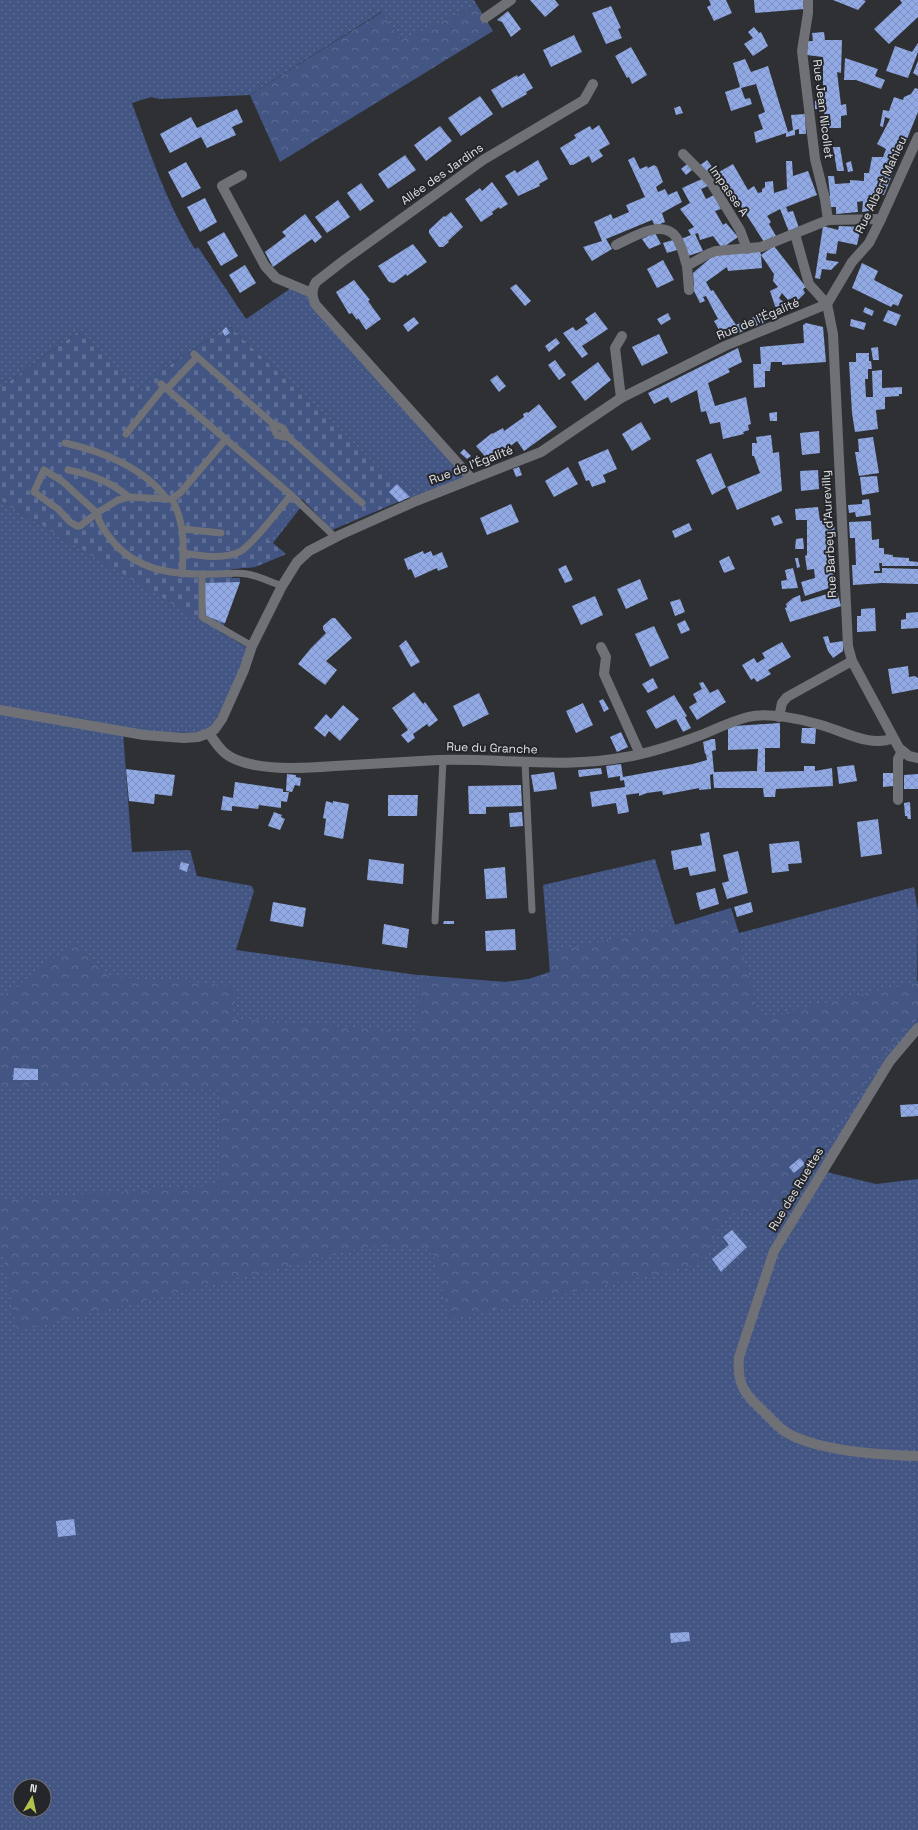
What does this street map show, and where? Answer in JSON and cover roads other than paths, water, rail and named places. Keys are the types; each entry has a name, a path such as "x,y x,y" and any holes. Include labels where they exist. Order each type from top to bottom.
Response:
{"street":[{"path":"485,18 511,0"},
{"name":"Rue Jean Nicollet","path":"808,0 808,13 802,51 815,159 825,199 828,220"},
{"name":"Allée des Jardins","path":"312,293 316,282 483,160 584,100 593,84"},
{"name":"Rue Albert Mahieu","path":"827,304 852,262 869,243 918,137"},
{"name":"Impasse A","path":"683,154 710,181 740,230 747,249"},
{"path":"242,175 222,186 265,266 276,278 312,293 315,304 472,478"},
{"path":"688,266 716,251 747,249 768,245 828,220 881,219"},
{"path":"616,245 653,229 662,229 671,232 676,238 688,266 689,290"},
{"path":"795,234 809,284 827,304"},
{"name":"Rue de l'Égalité","path":"209,733 215,729 222,719 244,670 252,646 282,586 302,556 335,537 472,478 541,452 621,398 725,346 827,304"},
{"name":"Rue Barbey d'Aurevilly","path":"827,304 832,334 848,646 852,661 893,738 902,751"},
{"path":"621,398 615,348 622,336"},
{"path":"601,647 606,657 604,674 640,754"},
{"path":"779,717 782,703 787,697 852,661"},
{"path":"0,710 144,735 184,738 198,737 209,733"},
{"name":"Rue du Granche","path":"209,733 225,755 248,764 295,768 444,760 587,763 640,754 690,739 746,717 779,717 812,722 874,741 887,741 893,738"},
{"path":"898,800 898,759 902,751 909,756 918,758"},
{"name":"Rue des Ruettes","path":"918,1028 890,1061 774,1251 739,1357 738,1370 740,1382 751,1400 784,1431 801,1439 835,1448 872,1453 918,1456"}],"lane":[{"path":"126,434 164,387 195,355 273,424 283,428 288,437 362,503"},
{"path":"164,387 291,494 335,537"},
{"path":"226,439 181,492 169,499 128,497 118,500 97,512 80,526 70,522 58,509 34,492 44,470 62,481 97,512 105,532 119,548 132,558 154,569 182,574 247,574 282,586"},
{"path":"65,443 85,448 116,460 151,482 169,499 180,517 183,529 182,574"},
{"path":"68,470 102,480 128,497"},
{"path":"183,553 212,556 240,552 249,544 291,494"},
{"path":"183,529 221,533"},
{"path":"202,574 202,617 252,646"},
{"path":"435,921 444,760"},
{"path":"525,762 532,910"}]}
